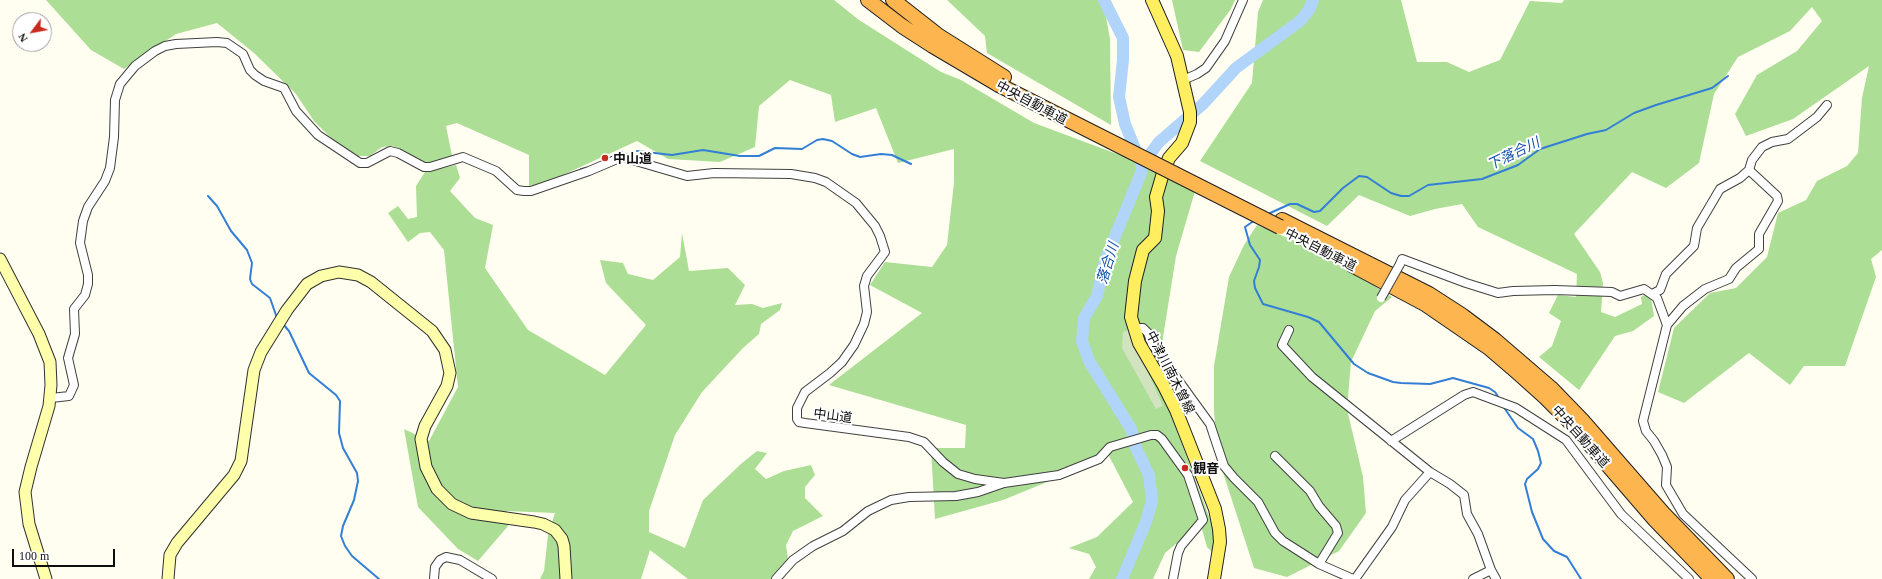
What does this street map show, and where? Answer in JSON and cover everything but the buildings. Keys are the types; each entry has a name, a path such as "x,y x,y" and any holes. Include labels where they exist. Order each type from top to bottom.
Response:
{"highway":[{"name":"中央自動車道","path":"868,0 926,42 1281,224 1425,304 1488,348 1545,397 1569,421 1655,520 1712,579"},
{"name":"中央自動車道","path":"893,0 939,36 1002,81"},
{"name":"中央自動車道","path":"1281,224 1430,294 1495,340 1552,389 1582,420 1663,513 1727,579"}],"main road":[{"name":"中津川南木曽線","path":"1152,0 1177,56 1190,117 1182,143 1169,158 1156,197 1158,211 1155,238 1143,250 1135,281 1132,317 1133,328 1139,343 1176,410 1215,509 1220,542 1214,579"}],"street":[{"path":"1182,80 1197,74 1206,68 1225,41 1243,0"},
{"name":"中山道","path":"51,398 69,396 74,385 68,358 75,334 74,309 85,295 88,275 80,243 81,234 88,207 105,181 110,168 114,137 115,100 120,84 135,66 155,51 165,46 217,42 227,43 243,54 250,70 255,75 264,81 284,88 302,118 318,135 360,163 367,163 390,151 402,155 424,167 430,167 463,157 496,171 517,190 524,191 607,165 614,160 625,157 687,176 714,173 800,174 826,182 846,194 856,203 875,226 885,252 867,276 864,286 867,312 864,324 854,345 842,362 805,392 799,404 797,419 799,422 909,437 924,442 943,462 958,474 975,479 1004,483 1059,476 1099,459 1110,447 1151,435 1157,435 1162,439 1188,475 1203,520 1181,546 1178,553 1173,579"},
{"path":"1652,294 1660,290 1666,274 1694,246 1697,228 1720,189 1740,178 1749,170 1752,160 1762,147 1772,142 1788,140 1818,117 1827,105"},
{"path":"1749,170 1777,196 1778,201 1759,234 1759,249 1736,268 1729,279 1705,289 1683,306 1667,325 1642,421 1662,455 1667,467 1666,485 1683,514 1752,579"},
{"path":"0,259 45,347 51,373 51,398 25,492 29,524 46,579"},
{"path":"1381,298 1402,259 1466,283 1498,293 1513,291 1555,290 1612,292 1620,296 1644,289 1657,298 1667,325"},
{"path":"168,579 170,555 177,543 234,475 241,461 254,370 261,352 269,338 302,289 313,279 331,273 345,272 358,275 371,282 432,331 445,350 450,373 447,386 425,426 421,439 426,467 432,482 447,500 464,511 481,516 534,522 543,524 555,530 562,539 564,546 566,579"},
{"path":"1133,328 1143,328 1148,334 1152,344 1210,424 1224,466 1258,502 1275,533 1283,541 1319,564 1354,579 1392,527 1405,500 1430,472"},
{"path":"1289,330 1282,346 1312,377 1430,472 1450,484 1464,495 1467,514 1478,534 1491,570 1496,579"},
{"path":"1391,441 1464,395 1472,392 1516,408 1566,440 1621,514 1689,579"},
{"path":"1275,456 1303,486 1310,491 1319,506 1336,526 1338,532 1319,564"},
{"path":"776,579 793,560 812,546 844,531 868,511 891,500 909,497 956,496 978,492 1004,483"},
{"path":"434,579 435,567 440,560 446,557 460,560 492,579"},
{"path":"1473,579 1491,570"}],"green space":[{"path":"46,0 834,0 859,20 941,72 961,80 1034,123 1176,176 1195,191 1176,256 1163,337 1168,407 1213,527 1213,553 1207,547 1202,529 1178,542 1165,553 1153,579 1089,579 1096,567 1089,554 1069,548 1097,537 1133,502 1107,452 1083,461 1057,478 1003,500 935,519 931,448 965,448 966,425 829,385 922,313 870,285 885,262 932,267 947,245 954,183 954,149 898,163 876,108 835,122 831,95 790,80 759,106 755,147 720,162 668,159 637,141 543,184 529,186 529,155 457,123 446,126 452,156 429,164 423,163 403,150 392,146 382,147 370,156 357,156 340,147 314,121 296,94 254,53 217,23 176,34 124,69 91,50"},
{"path":"947,0 1103,0 1110,39 1111,125 987,53 985,36"},
{"path":"1172,0 1235,0 1231,9 1199,52 1183,50"},
{"path":"1263,0 1401,0 1417,62 1447,62 1469,72 1500,60 1530,1 1562,3 1564,0 1882,0 1882,250 1871,259 1876,277 1845,366 1804,366 1790,385 1749,353 1684,403 1658,392 1674,328 1710,293 1736,288 1767,257 1778,213 1806,200 1817,181 1847,166 1858,153 1862,98 1869,66 1793,119 1746,136 1735,114 1757,75 1797,51 1822,21 1812,7 1790,31 1738,57 1714,94 1699,163 1666,188 1632,172 1574,234 1600,272 1603,283 1601,312 1615,317 1642,304 1641,297 1646,294 1651,298 1654,316 1633,331 1615,336 1579,390 1539,357 1552,346 1561,321 1549,313 1558,295 1576,297 1577,274 1478,227 1462,204 1410,216 1359,195 1327,226 1200,161 1252,83 1258,12"},
{"path":"456,165 460,178 450,191 475,218 493,225 485,268 528,330 605,375 646,325 606,283 600,260 623,263 628,274 653,280 680,257 682,233 689,271 728,268 745,285 735,305 752,304 763,308 782,303 780,310 761,324 759,334 743,348 702,392 675,435 649,511 649,532 685,548 703,500 757,451 767,453 755,469 766,479 784,471 811,465 815,475 805,487 805,498 823,516 793,531 786,545 789,566 773,579 688,579 650,550 641,579 540,579 544,571 548,535 555,513 507,511 508,526 478,561 458,549 418,507 404,429 429,441 458,387 444,250 430,232 420,233 408,242 388,213 398,206 408,219 417,217 416,186 425,172"},
{"path":"1257,225 1295,241 1337,262 1392,297 1375,311 1351,362 1347,409 1363,477 1366,513 1339,551 1287,577 1254,568 1218,457 1214,411 1214,366 1229,277 1244,245"},
{"path":"1129,330 1163,406 1156,409 1122,348 1123,332"}],"waterway":[{"path":"1104,0 1123,38 1123,60 1119,97 1125,124 1140,161"},
{"name":"落合川","path":"1122,579 1146,522 1152,501 1149,475 1136,448 1131,429 1089,361 1082,341 1084,318 1097,296 1105,261 1141,173 1142,165 1159,142 1203,104 1236,68 1300,21 1309,10 1313,0"},
{"name":"下落合川","path":"1268,214 1290,204 1297,204 1314,212 1320,211 1343,188 1359,176 1367,177 1391,193 1401,196 1409,196 1428,185 1482,179 1518,165 1540,149 1587,134 1606,130 1634,113 1712,88 1728,76"},
{"path":"637,151 672,155 703,150 740,156 759,156 775,148 802,149 817,140 823,139 832,141 852,154 860,157 881,154 892,155 911,164"},
{"path":"608,159 622,152"},
{"path":"581,169 587,168"},
{"path":"208,196 217,206 231,231 247,250 252,263 250,279 252,284 270,298 277,318"},
{"name":"下落合川","path":"1255,220 1245,227 1250,245 1260,260 1254,281 1255,288 1263,304 1308,317 1319,322 1354,364 1368,373 1393,382 1401,383 1430,384 1453,378 1489,388 1495,392 1499,398"},
{"path":"283,324 289,331 309,373 336,395 340,401 339,433 343,448 357,473 358,481 354,500 343,526 341,536 345,546 352,556 379,579"},
{"name":"下落合川","path":"1503,406 1518,428 1533,439 1538,451 1541,463 1538,469 1527,479 1525,484 1532,512 1543,539 1554,551 1567,557 1581,579"}],"place":[{"name":"中山道","path":"605,158"},
{"name":"観音","path":"1185,468"}]}
